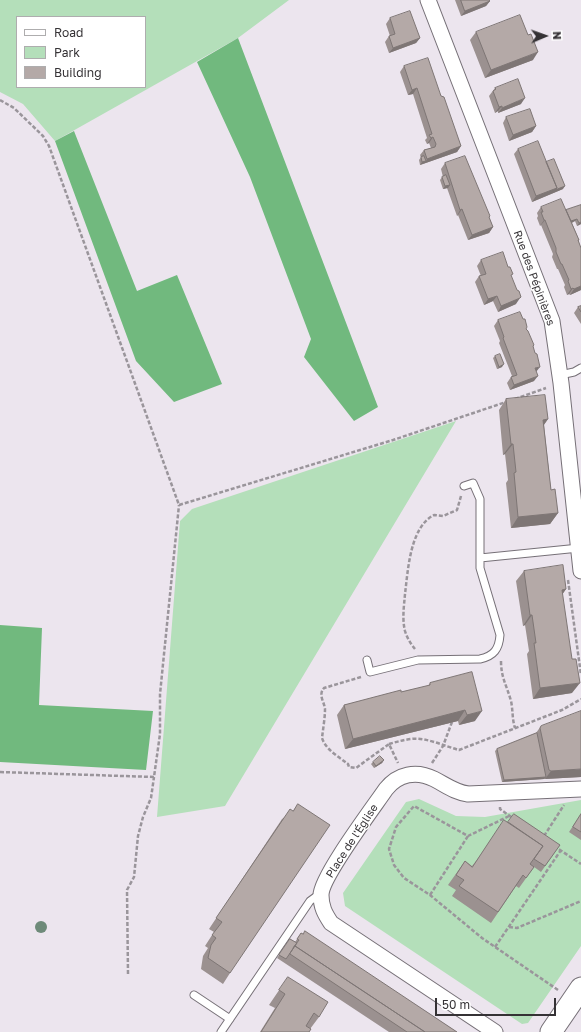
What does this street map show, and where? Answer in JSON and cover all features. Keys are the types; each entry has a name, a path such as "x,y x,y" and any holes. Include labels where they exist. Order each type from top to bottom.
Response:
{"main road":[{"path":"551,1032 575,996"}],"street":[{"name":"Rue des Pépinières","path":"428,0 552,321 561,379 571,548 581,571"},
{"path":"404,776 415,774 425,776 434,779 459,793 468,794 575,789"},
{"name":"Place de l'Église","path":"321,893 328,875 386,789 392,782 404,776"},
{"path":"321,893 322,909 331,923 495,1032"}],"lane":[{"path":"561,379 581,368"},
{"path":"367,660 370,672 418,660 480,659 488,657 499,645 500,635 480,568 480,499 473,482 464,486"},
{"path":"480,558 571,548"},
{"path":"221,1032 310,901 321,893"},
{"path":"194,995 230,1019"}],"path":[{"path":"0,100 14,108 43,136 49,146 179,505 160,694 160,734 151,798 143,817 138,836 134,877 128,890 128,974"},
{"path":"179,505 407,435 561,379"},
{"path":"418,660 416,650 406,635 404,625 408,568 412,548 417,535 424,523 430,517 434,515 443,516 457,510 464,486"},
{"path":"571,548 581,675"},
{"path":"494,652 501,659 502,678 511,700 515,728"},
{"path":"370,672 356,679 324,688 321,691 325,708 322,738 326,747 348,764 349,767 356,768 390,744 412,739 426,740 459,750 562,710 581,699"},
{"path":"425,776 443,746 452,722"},
{"path":"390,744 404,776"},
{"path":"0,772 154,777"},
{"path":"537,835 543,838 575,789"},
{"path":"498,793 500,810 515,820"},
{"path":"468,836 414,806 396,827 389,849 394,866 404,878 430,895 482,938 557,990 575,996"},
{"path":"430,895 468,836 509,816"},
{"path":"549,842 581,864"},
{"path":"495,947 561,850"},
{"path":"509,927 517,928 581,901"}],"green space":[{"path":"0,0 289,0 238,38 55,141 23,104 0,92"},
{"path":"238,38 378,407 354,421 304,357 311,339 250,177 197,62"},
{"path":"74,131 137,291 177,275 222,384 174,402 136,361 55,141"},
{"path":"456,421 225,806 157,817 180,521 192,509"},
{"path":"0,625 42,628 39,705 153,711 146,770 0,762"},
{"path":"419,799 456,816 485,817 581,800 581,946 528,1023 522,1024 345,906 343,893 406,802"}],"building":[{"path":"461,0 489,0 490,1 465,11"},
{"path":"410,11 420,38 393,48 389,36 395,34 390,18"},
{"path":"520,15 528,35 531,34 538,52 491,70 476,32"},
{"path":"428,58 441,96 444,97 461,146 427,159 424,150 435,147 436,144 433,137 431,138 429,135 432,134 417,88 412,90 404,66"},
{"path":"518,79 525,98 502,108 502,106 499,107 493,91 496,89 495,88"},
{"path":"530,109 536,126 513,135 506,117"},
{"path":"538,141 557,188 536,196 518,149"},
{"path":"424,156 426,161 422,162 421,157"},
{"path":"465,156 490,216 489,217 493,227 472,235 462,209 460,210 445,163"},
{"path":"554,159 565,186 555,190 557,188 546,162"},
{"path":"446,175 450,185 445,186 442,177"},
{"path":"561,199 581,248 581,286 574,289 571,289 569,280 556,252 556,248 541,212 543,212 541,207"},
{"path":"581,205 581,222 579,223 577,219 571,221 566,210"},
{"path":"503,252 521,297 501,306 497,296 488,299 479,276 486,274 481,260"},
{"path":"520,312 523,319 525,319 526,329 534,345 533,346 535,353 537,354 540,367 535,368 538,376 514,385 511,377 517,375 498,320"},
{"path":"500,354 504,364 499,367 495,356"},
{"path":"545,395 548,419 543,420 551,490 555,489 558,513 518,517 514,473 516,472 506,399"},
{"path":"563,565 566,589 562,590 572,659 576,659 580,683 540,688 534,643 536,643 532,615 530,615 524,571"},
{"path":"472,672 482,711 467,715 465,710 353,739 344,705 401,690 401,692 430,685 430,683"},
{"path":"581,711 581,769 549,770 540,728 541,726"},
{"path":"537,733 546,777 504,780 497,749"},
{"path":"380,756 384,760 376,766 373,762"},
{"path":"298,804 330,825 230,973 208,958 211,945 216,938 212,935 222,922 216,918 290,809 293,811"},
{"path":"514,814 560,845 545,866 534,859 543,846 508,822"},
{"path":"581,814 581,832 573,827"},
{"path":"504,820 543,846 530,864 534,867 526,878 523,875 498,912 459,886 464,880 456,875 465,861 472,867"},
{"path":"305,931 457,1032 425,1032 295,946 293,948 299,940 297,939 301,933 303,934"},
{"path":"290,939 297,943 286,959 279,955"},
{"path":"295,946 425,1032 407,1032 290,954"},
{"path":"288,977 328,1002 319,1017 314,1013 306,1026 311,1029 309,1032 261,1032 285,994 279,990"}]}
